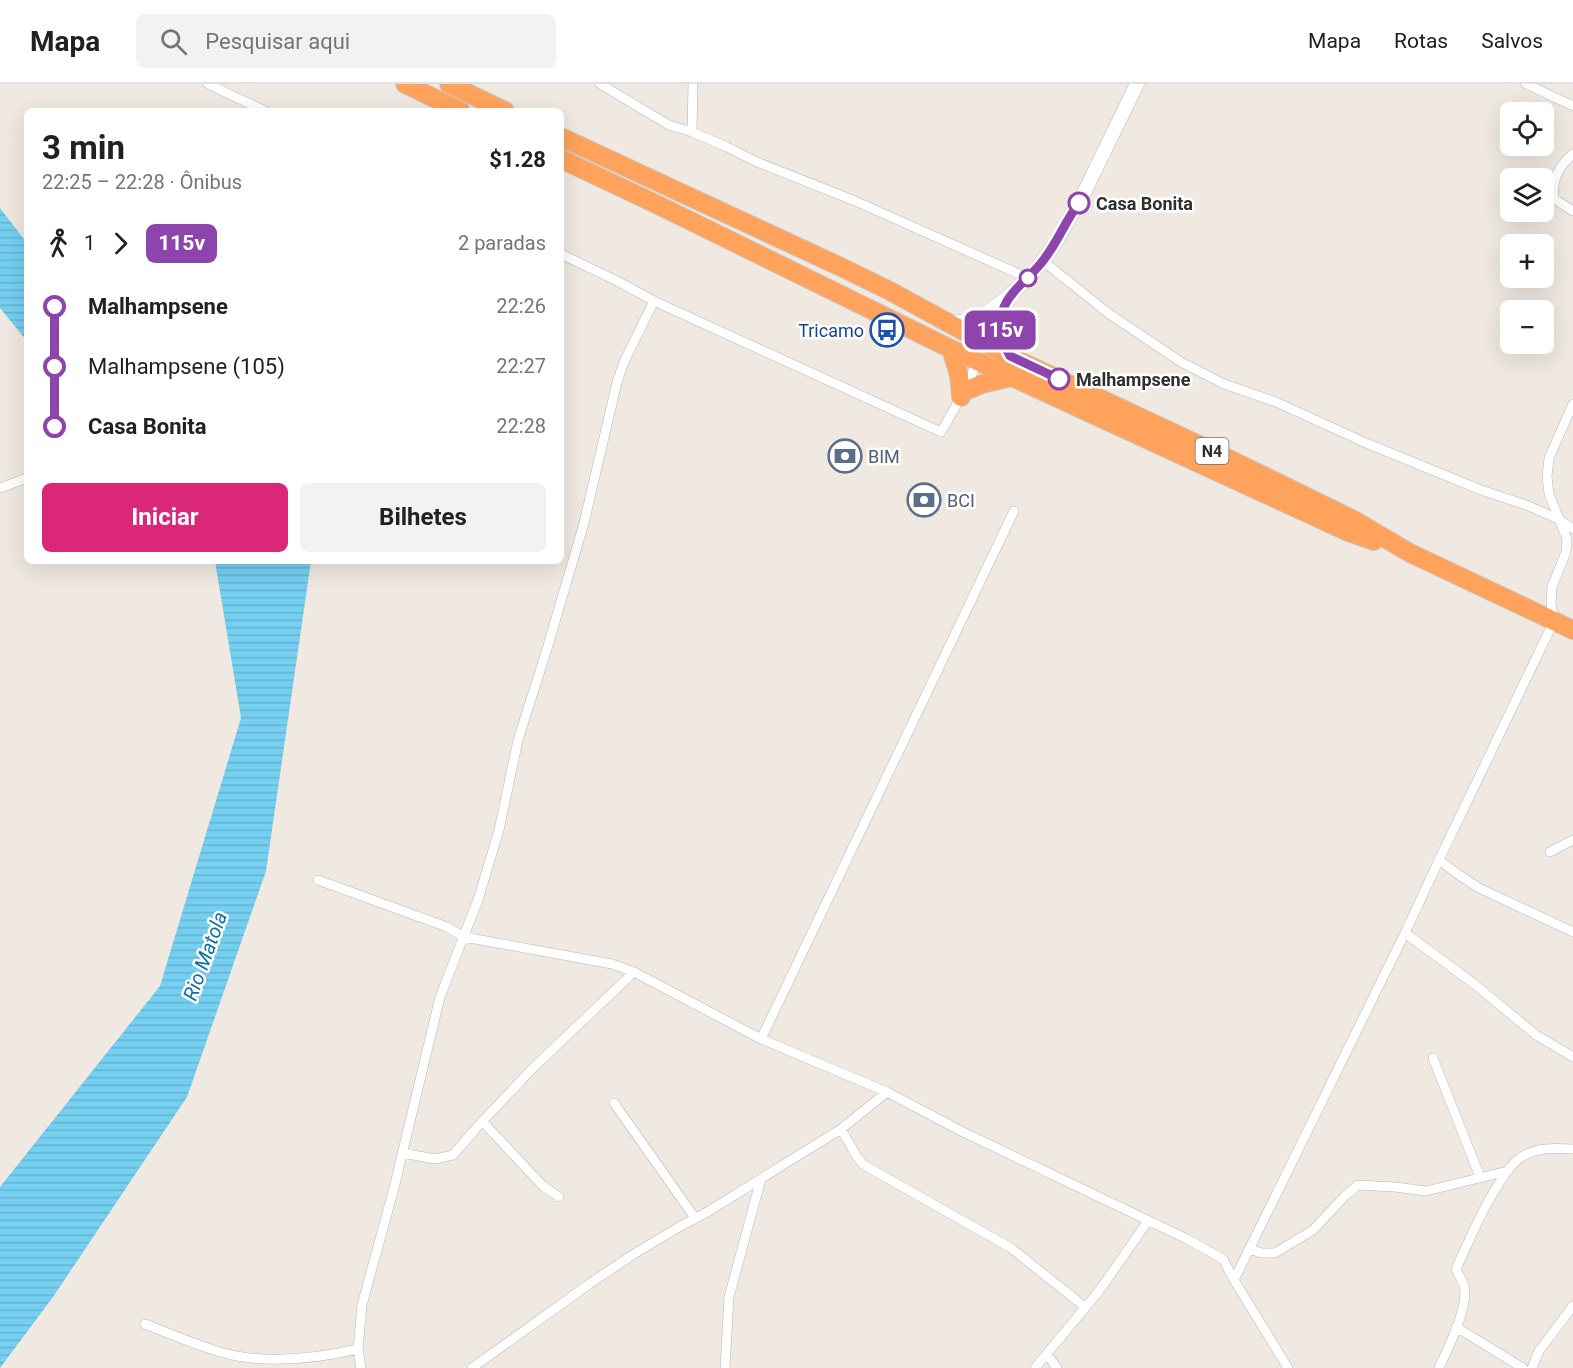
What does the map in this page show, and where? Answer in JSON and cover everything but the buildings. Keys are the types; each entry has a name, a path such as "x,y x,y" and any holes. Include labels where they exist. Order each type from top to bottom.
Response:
{"highway":[{"path":"405,84 455,108"},
{"path":"449,84 499,108"},
{"name":"N4","path":"564,138 852,273 1010,356 1238,463 1354,520 1410,553 1573,630"},
{"name":"N4","path":"564,160 978,362 1348,532 1410,553"},
{"path":"951,349 962,394 982,384 1012,377"}],"street":[{"path":"208,84 260,108"},
{"path":"600,84 669,125 692,132 757,162 855,201 1028,278"},
{"path":"692,132 693,84"},
{"path":"949,323 971,320 1009,296 1043,261 1080,201 1137,84"},
{"path":"1526,84 1573,106"},
{"path":"1573,154 1557,174 1553,186 1554,199 1573,211"},
{"path":"564,256 654,301 941,432 988,344"},
{"path":"1043,261 1108,313 1181,362 1224,384 1276,402 1365,443 1481,490 1526,504 1573,529"},
{"path":"1009,296 1000,332 1010,356"},
{"path":"361,1368 358,1349 362,1305 440,997 478,900 499,830 518,740 584,523 617,382 654,301"},
{"path":"1234,1280 1405,933 1554,621 1551,603 1552,587 1566,552 1567,539 1549,494 1547,477 1550,458 1573,404"},
{"path":"0,488 24,479"},
{"path":"761,1039 1014,511"},
{"path":"1551,852 1573,840"},
{"path":"1439,860 1479,888 1573,932"},
{"path":"318,880 447,927 464,937 612,964 634,972 761,1039 887,1092 961,1131 1187,1239 1223,1259 1288,1368"},
{"path":"1405,933 1473,983 1536,1035 1573,1057"},
{"path":"402,1153 435,1159 453,1155 482,1120 532,1069 634,972"},
{"path":"1432,1058 1480,1177"},
{"path":"472,1368 634,1254 841,1129 887,1092"},
{"path":"614,1103 695,1218"},
{"path":"482,1120 543,1186 559,1197"},
{"path":"841,1129 864,1166 1011,1248 1085,1307"},
{"path":"1439,1368 1456,1328 1465,1292 1456,1269 1490,1197 1518,1159 1548,1148 1573,1149"},
{"path":"1250,1249 1275,1253 1312,1230 1358,1185 1426,1191 1508,1171"},
{"path":"725,1368 729,1297 761,1179"},
{"path":"1035,1368 1099,1291 1148,1221"},
{"path":"1532,1368 1539,1351 1573,1306"},
{"path":"145,1324 251,1363 331,1355 358,1349"},
{"path":"1456,1328 1523,1368"},
{"path":"1047,1354 1057,1368"}],"water":[{"path":"0,208 24,239 24,337 0,308"},
{"name":"Rio Matola","path":"215,564 311,564 266,871 187,1097 53,1297 0,1368 0,1187 160,986 241,718"}],"bus line":[{"name":"115v","path":"1059,379 1010,356 1000,332 1009,296 1043,261 1079,203"}],"place":[{"name":"Casa Bonita","path":"1079,203"},
{"name":"Tricamo","path":"887,330"},
{"name":"Malhampsene","path":"1059,379"},
{"name":"BIM","path":"845,456"},
{"name":"BCI","path":"924,500"}]}
